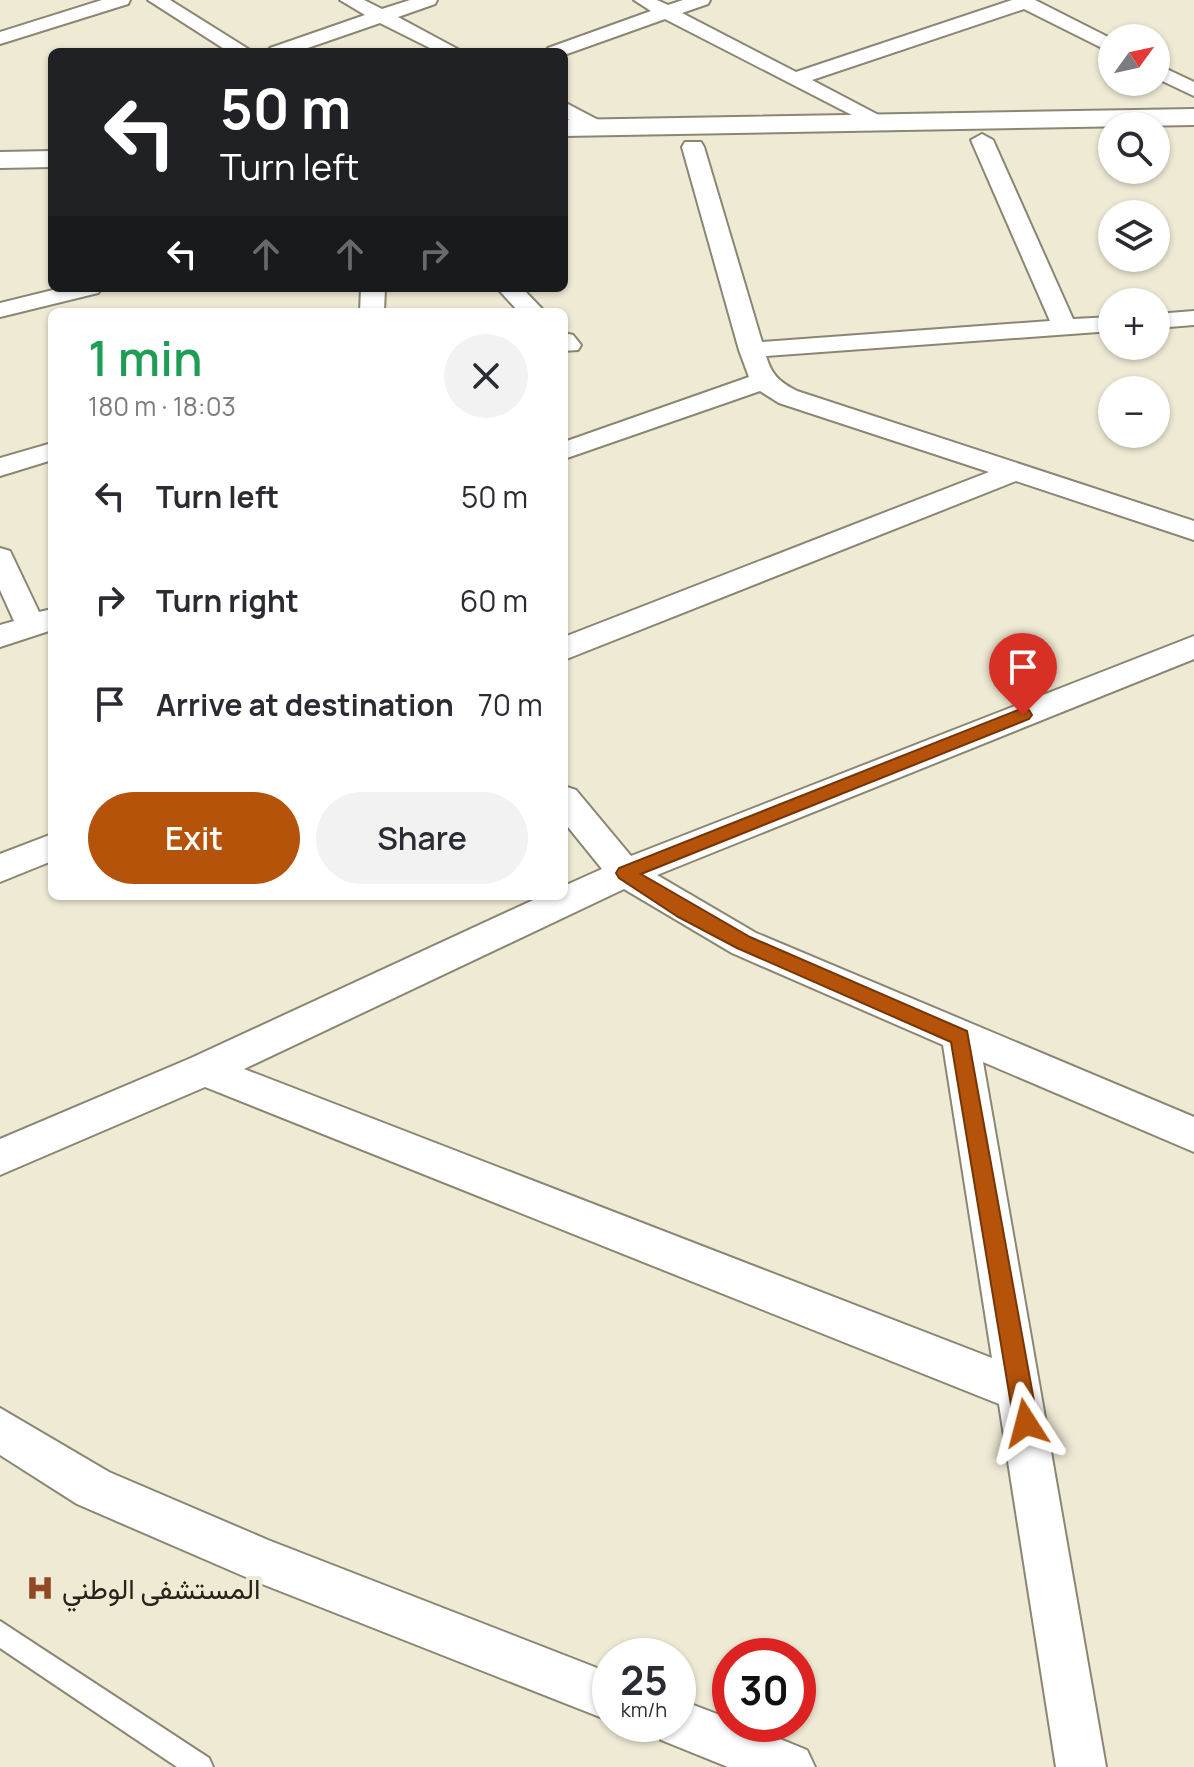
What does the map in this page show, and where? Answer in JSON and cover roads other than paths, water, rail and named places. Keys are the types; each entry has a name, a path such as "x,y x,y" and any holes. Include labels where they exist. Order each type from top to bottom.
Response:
{"street":[{"path":"0,38 121,0"},
{"path":"157,0 236,48"},
{"path":"349,0 445,48"},
{"path":"289,48 428,0"},
{"path":"643,0 881,124"},
{"path":"566,48 701,0"},
{"path":"795,79 1023,1 1098,40"},
{"path":"1170,77 1194,90"},
{"path":"568,110 599,128"},
{"path":"568,128 1194,117"},
{"path":"0,135 48,134"},
{"path":"1170,137 1194,137"},
{"path":"568,150 1098,138"},
{"path":"982,140 1065,328"},
{"path":"693,147 751,350 763,381 788,397 1194,531"},
{"path":"0,160 48,159"},
{"path":"0,310 74,292"},
{"path":"513,292 529,308"},
{"path":"1170,320 1194,318"},
{"path":"751,350 1098,325"},
{"path":"568,450 763,381"},
{"path":"0,467 48,452"},
{"path":"568,647 1015,472"},
{"path":"0,558 41,622 0,636"},
{"path":"568,900 625,873 1194,647"},
{"path":"568,804 625,873 744,943 1194,1135"},
{"path":"0,868 48,849"},
{"path":"0,1157 204,1070 567,900"},
{"path":"960,1037 1081,1767"},
{"path":"204,1070 1021,1391"},
{"path":"0,1430 93,1488 262,1561 592,1690"},
{"path":"696,1730 790,1767"}],"lane":[{"path":"0,1633 200,1767"}],"place":[{"name":"المستشفى الوطني","path":"40,1588"}]}
